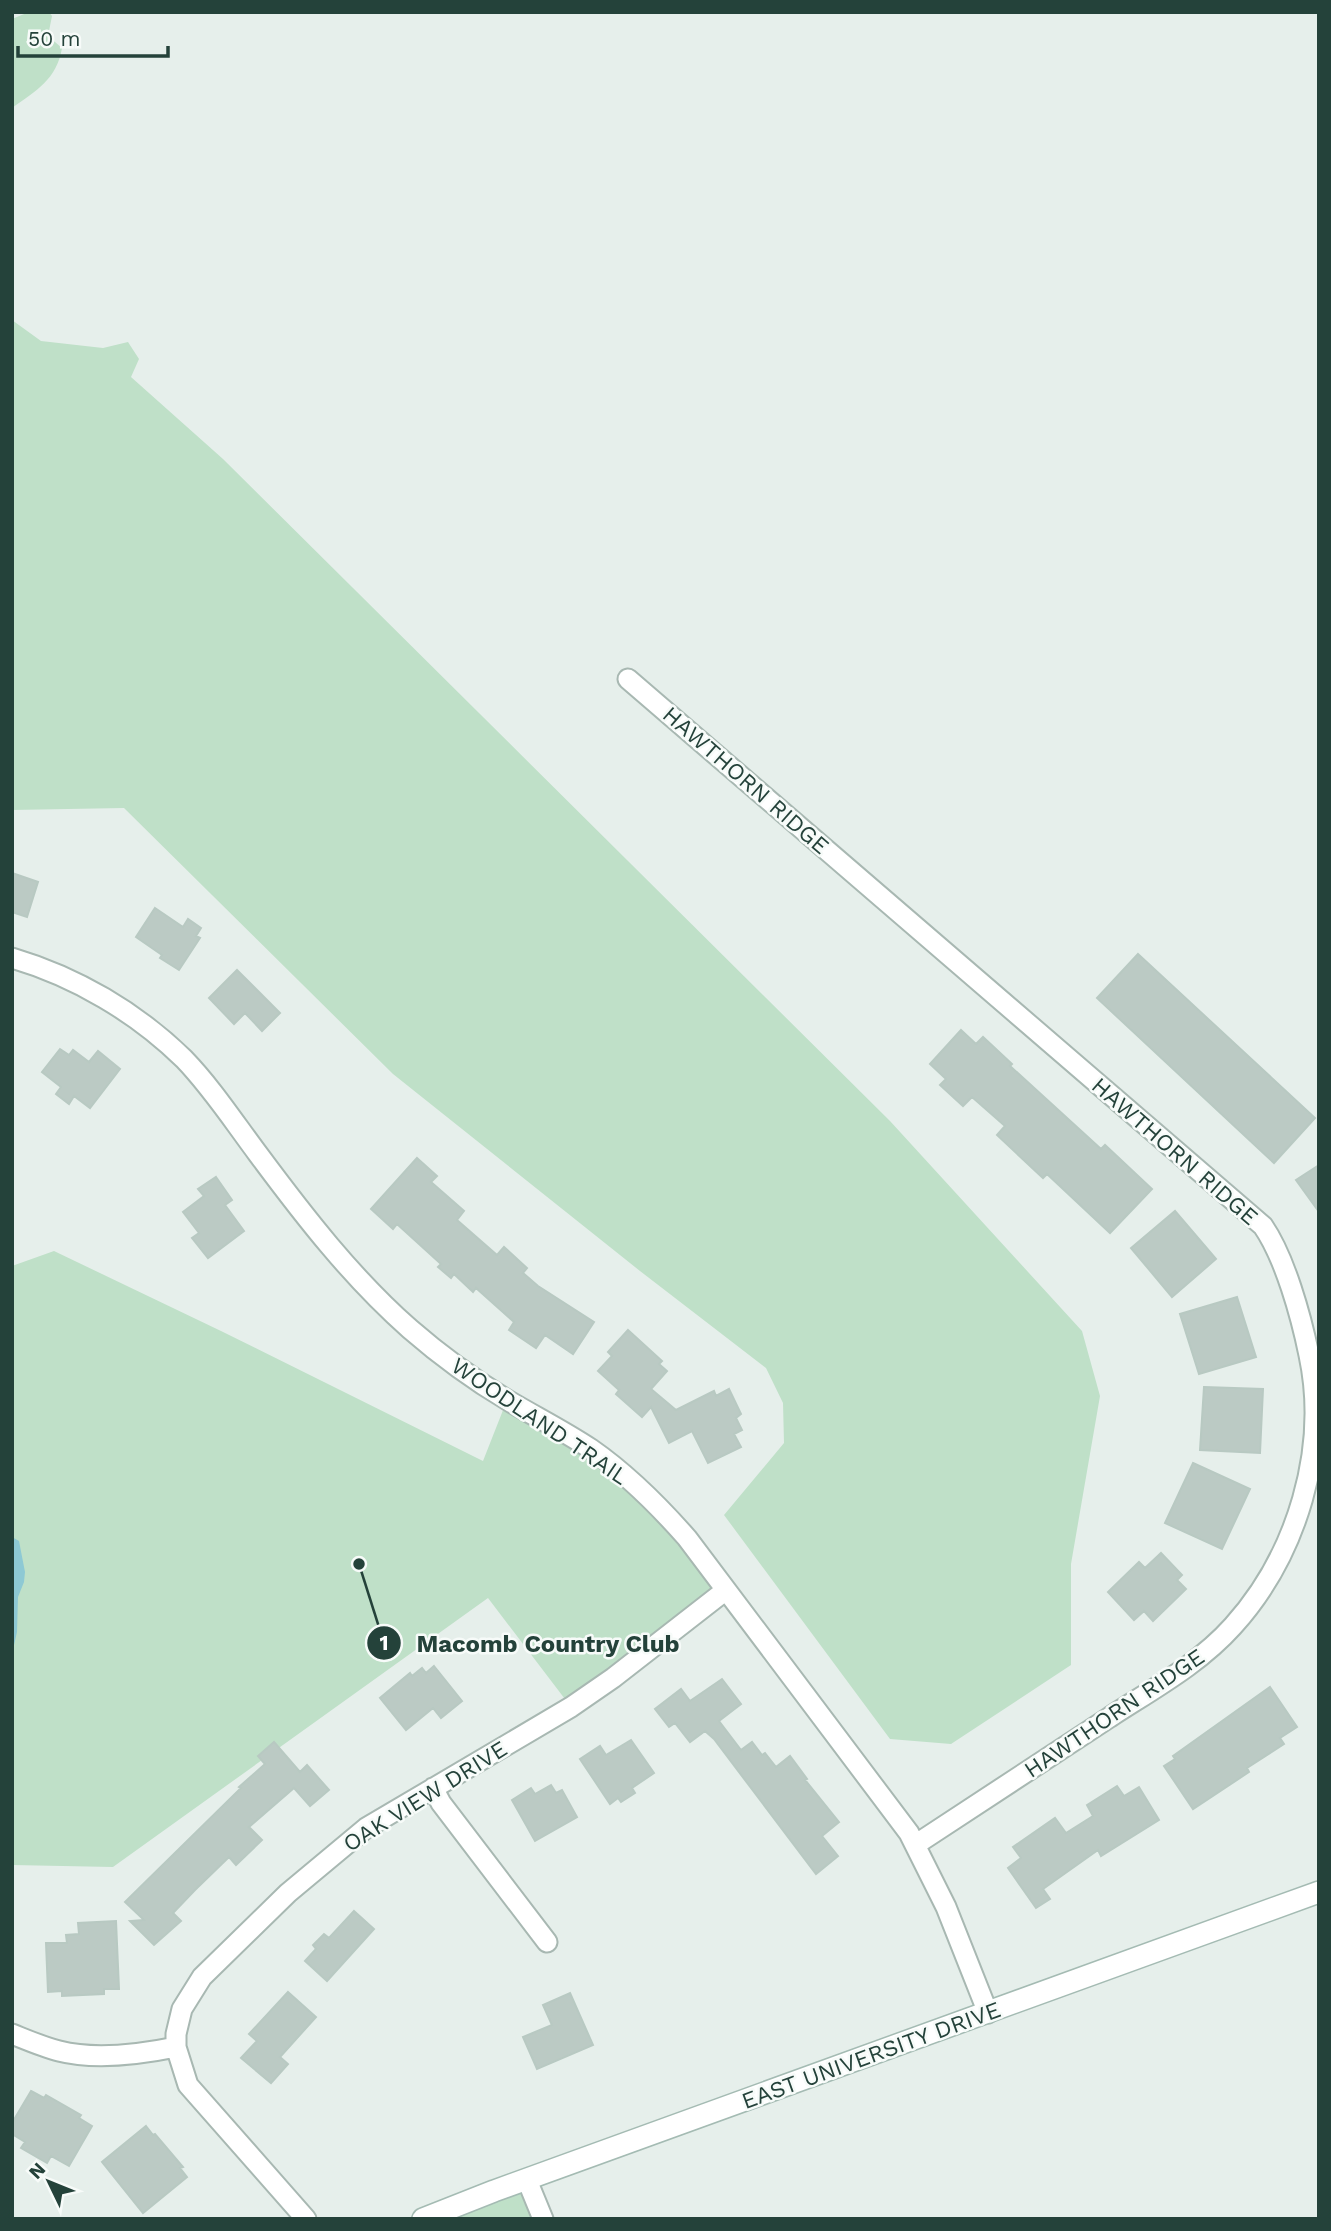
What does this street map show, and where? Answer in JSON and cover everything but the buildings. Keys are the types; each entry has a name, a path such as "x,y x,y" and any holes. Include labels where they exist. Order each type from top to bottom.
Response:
{"main road":[{"name":"EAST UNIVERSITY DRIVE","path":"423,2219 1319,1892"}],"street":[{"name":"HAWTHORN RIDGE","path":"628,679 1263,1226 1272,1240 1311,1328 1315,1424 1310,1466 1300,1508 1287,1541 1272,1572 1247,1610 1190,1665 915,1845"},
{"name":"WOODLAND TRAIL","path":"12,958 54,972 102,996 146,1027 210,1087 300,1210 387,1308 449,1361 507,1400 566,1433 618,1470 666,1514 909,1833 946,1907 988,2013"},
{"name":"OAK VIEW DRIVE","path":"176,2047 182,2009 202,1977 288,1893 339,1849 366,1828 571,1707 613,1678 726,1590"},
{"path":"433,1788 441,1803 547,1942"},
{"path":"12,2034 61,2052 75,2054 147,2053 176,2047 188,2085 306,2219"},
{"path":"527,2180 543,2219"}],"green space":[{"path":"29,12 49,12 52,16 48,36 62,48 50,76 37,90 12,108 12,19"},
{"path":"12,320 41,341 103,348 128,342 139,359 131,377 223,459 890,1121 1082,1331 1100,1396 1071,1564 1071,1665 951,1744 890,1739 724,1515 784,1443 783,1403 766,1368 393,1074 124,808 12,810"},
{"path":"54,1251 483,1461 507,1400 593,1450 726,1590 571,1707 488,1598 113,1867 12,1865 12,1266"},
{"path":"527,2180 543,2219 423,2219"}],"water":[{"path":"12,1537 19,1541 25,1572 18,1597 17,1632 12,1654"}],"place":[{"name":"Macomb Country Club","path":"359,1564"}]}
